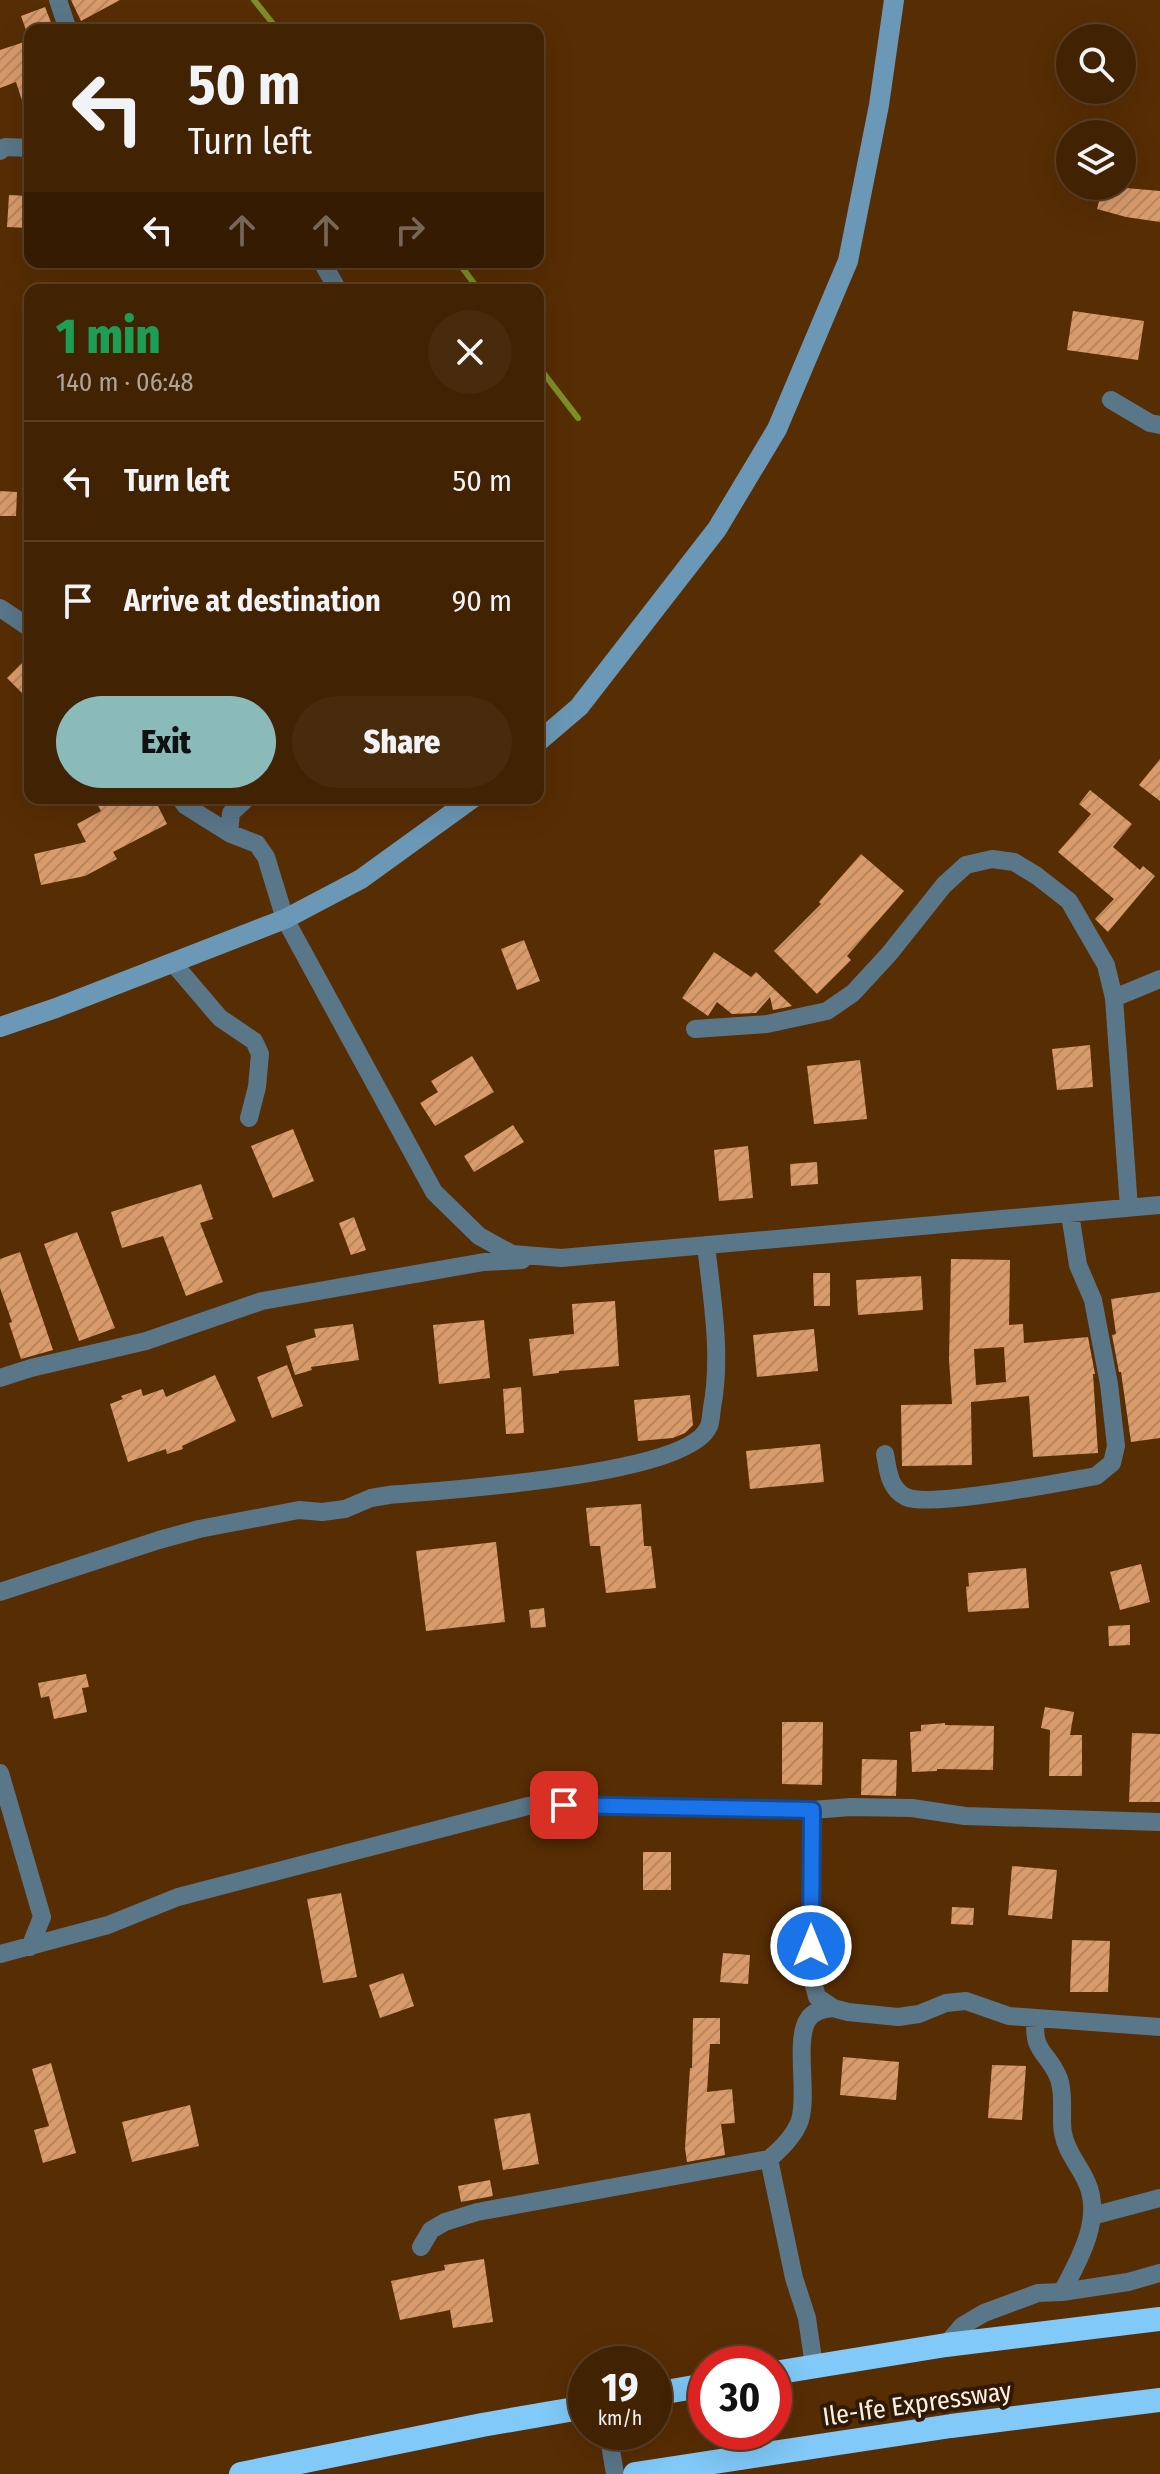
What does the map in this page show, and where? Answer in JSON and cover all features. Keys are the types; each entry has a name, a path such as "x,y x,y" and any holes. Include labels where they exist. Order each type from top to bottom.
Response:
{"highway":[{"name":"Ile-Ife Expressway","path":"792,2370 946,2345 1160,2319"},
{"name":"Ile-Ife Expressway","path":"635,2474 951,2426 1160,2400"},
{"path":"241,2474 568,2410"}],"street":[{"path":"58,0 66,24"},
{"path":"544,737 579,707 717,529 777,429 848,261 879,105 894,0"},
{"path":"2,145 24,147"},
{"path":"1111,400 1150,423 1160,425"},
{"path":"0,608 24,624"},
{"path":"184,804 229,833 257,844 266,857 285,919 434,1192 479,1236 512,1254 561,1258"},
{"path":"229,833 231,813 241,804"},
{"path":"0,1027 285,919 361,879 465,804"},
{"path":"695,1029 767,1024 827,1011 853,993 944,885 966,865 992,859 1014,862 1069,901 1106,965 1114,998 1129,1208"},
{"path":"173,963 220,1018 254,1041 260,1054 257,1087 249,1118"},
{"path":"1114,998 1160,979"},
{"path":"0,1378 146,1341 262,1301 484,1262 561,1258 1160,1205"},
{"path":"885,1454 890,1482 905,1497 934,1501 1096,1476 1112,1463 1116,1446 1109,1384 1093,1300 1078,1265 1070,1214"},
{"path":"0,1592 199,1529 299,1510 322,1512 345,1509 371,1498 389,1495 588,1474 680,1451 698,1440 709,1428 716,1388 716,1338 706,1245"},
{"path":"0,1773 42,1917 30,1947"},
{"path":"0,1954 108,1925 178,1897 528,1806 812,1810 912,1808 965,1816 1160,1822"},
{"path":"812,1810 811,1974 817,1997 833,2008 898,2017 919,2014 946,2003 966,2001 1009,2016 1160,2027"},
{"path":"42,1917 68,1934"},
{"path":"421,2247 431,2230 477,2212 769,2159 792,2134 800,2120 807,2020 820,2010 833,2008"},
{"path":"1036,2018 1036,2041 1055,2069 1060,2083 1063,2135 1093,2200 1092,2216 1081,2254 1062,2292"},
{"path":"769,2159 794,2278 807,2318 814,2366"},
{"path":"1092,2216 1160,2198"},
{"path":"1081,2254 1098,2285"},
{"path":"946,2345 962,2326 984,2313 1038,2293 1128,2282 1160,2273"},
{"path":"611,2450 615,2474"}],"building":[{"path":"71,0 120,0 81,21"},
{"path":"45,7 52,24 24,24 21,16"},
{"path":"24,42 24,107 16,82 0,88 0,50"},
{"path":"1136,189 1160,191 1160,222 1097,209 1099,200 1136,200"},
{"path":"9,195 24,196 24,228 7,227"},
{"path":"1073,311 1144,321 1138,360 1067,350"},
{"path":"0,491 17,492 16,516 0,516"},
{"path":"24,661 24,695 7,678"},
{"path":"1160,759 1160,801 1139,785"},
{"path":"1090,790 1132,824 1113,847 1140,870 1143,866 1155,876 1108,932 1095,919 1114,899 1058,852 1091,814 1079,804"},
{"path":"97,804 157,804 167,824 113,852 117,859 85,876 41,885 34,854 86,842 77,824 101,811"},
{"path":"861,854 904,891 847,956 851,960 817,994 774,951 821,904 819,902"},
{"path":"524,940 540,981 517,990 501,949"},
{"path":"714,952 751,977 756,972 792,1006 773,1010 770,997 756,1013 732,1014 717,1002 708,1016 682,998"},
{"path":"1090,1045 1093,1087 1057,1090 1052,1049"},
{"path":"472,1056 494,1092 435,1126 420,1103 438,1092 431,1081"},
{"path":"860,1060 867,1119 814,1124 807,1066"},
{"path":"513,1125 524,1142 474,1172 464,1156"},
{"path":"293,1129 314,1181 273,1198 251,1146"},
{"path":"748,1146 753,1198 719,1201 714,1150"},
{"path":"817,1162 818,1184 791,1186 790,1164"},
{"path":"201,1184 213,1219 200,1223 223,1282 186,1296 163,1236 122,1248 111,1212"},
{"path":"354,1217 366,1250 351,1255 339,1223"},
{"path":"77,1232 115,1328 79,1341 44,1244"},
{"path":"20,1252 53,1350 21,1359 0,1288 0,1259"},
{"path":"951,1259 1010,1260 1009,1325 1023,1324 1024,1343 1088,1337 1095,1374 1098,1453 1033,1457 1029,1396 971,1402 972,1465 902,1466 901,1405 952,1404 949,1359","holes":["1004,1347 1006,1382 976,1385 974,1349"]},
{"path":"813,1273 830,1273 830,1306 814,1306"},
{"path":"921,1276 923,1310 858,1315 856,1280"},
{"path":"1160,1292 1160,1438 1131,1442 1112,1335 1116,1334 1111,1299"},
{"path":"615,1301 619,1366 533,1376 529,1339 574,1334 572,1304"},
{"path":"484,1320 490,1378 439,1384 433,1325"},
{"path":"353,1324 359,1360 311,1367 312,1370 295,1375 286,1346 316,1337 314,1329"},
{"path":"814,1329 818,1371 757,1377 753,1335"},
{"path":"287,1365 303,1406 272,1418 257,1377"},
{"path":"215,1375 236,1421 182,1446 183,1449 167,1454 166,1449 128,1462 110,1404 123,1399 121,1396 141,1389 143,1396 163,1389 166,1397"},
{"path":"521,1387 524,1433 506,1434 503,1389"},
{"path":"690,1395 693,1425 685,1433 673,1438 638,1441 634,1400"},
{"path":"820,1444 824,1482 750,1489 746,1451"},
{"path":"641,1504 644,1546 651,1546 656,1588 606,1593 600,1546 590,1546 586,1508"},
{"path":"496,1542 505,1622 426,1631 416,1551"},
{"path":"1141,1564 1150,1602 1120,1610 1110,1572"},
{"path":"1026,1568 1029,1608 968,1612 968,1573"},
{"path":"544,1608 546,1627 531,1628 529,1610"},
{"path":"1130,1625 1130,1645 1109,1646 1108,1626"},
{"path":"86,1674 89,1687 82,1688 87,1712 54,1719 49,1696 41,1698 38,1683"},
{"path":"1045,1707 1074,1712 1070,1735 1082,1735 1082,1776 1049,1776 1050,1730 1041,1728"},
{"path":"782,1722 823,1722 822,1785 782,1784"},
{"path":"921,1725 994,1726 993,1770 912,1772 910,1732 921,1731"},
{"path":"1132,1733 1160,1734 1160,1802 1129,1802"},
{"path":"862,1759 897,1760 896,1796 861,1795"},
{"path":"643,1852 671,1852 671,1890 643,1890"},
{"path":"1012,1866 1057,1870 1052,1919 1008,1915"},
{"path":"341,1893 357,1977 323,1983 307,1899"},
{"path":"952,1907 974,1908 973,1925 951,1924"},
{"path":"1072,1940 1110,1941 1108,1992 1070,1992"},
{"path":"723,1953 750,1955 748,1984 720,1982"},
{"path":"403,1973 414,2006 380,2018 369,1985"},
{"path":"693,2018 720,2018 720,2044 710,2044 707,2092 732,2089 735,2123 721,2124 725,2155 687,2162 685,2148"},
{"path":"843,2057 899,2062 896,2100 840,2095"},
{"path":"51,2063 76,2153 43,2163 34,2130 49,2126 32,2069"},
{"path":"992,2065 1026,2066 1022,2120 988,2118"},
{"path":"190,2105 199,2146 132,2162 122,2122"},
{"path":"530,2113 539,2164 503,2170 494,2119"},
{"path":"490,2180 493,2196 461,2202 458,2186"},
{"path":"484,2259 493,2322 453,2328 450,2310 400,2320 391,2281 445,2270 444,2265"}],"waterway":[{"path":"254,0 273,24"},
{"path":"462,268 474,284"},
{"path":"544,374 578,418"}],"route":[{"path":"564,1805 812,1810 811,1946"}]}
